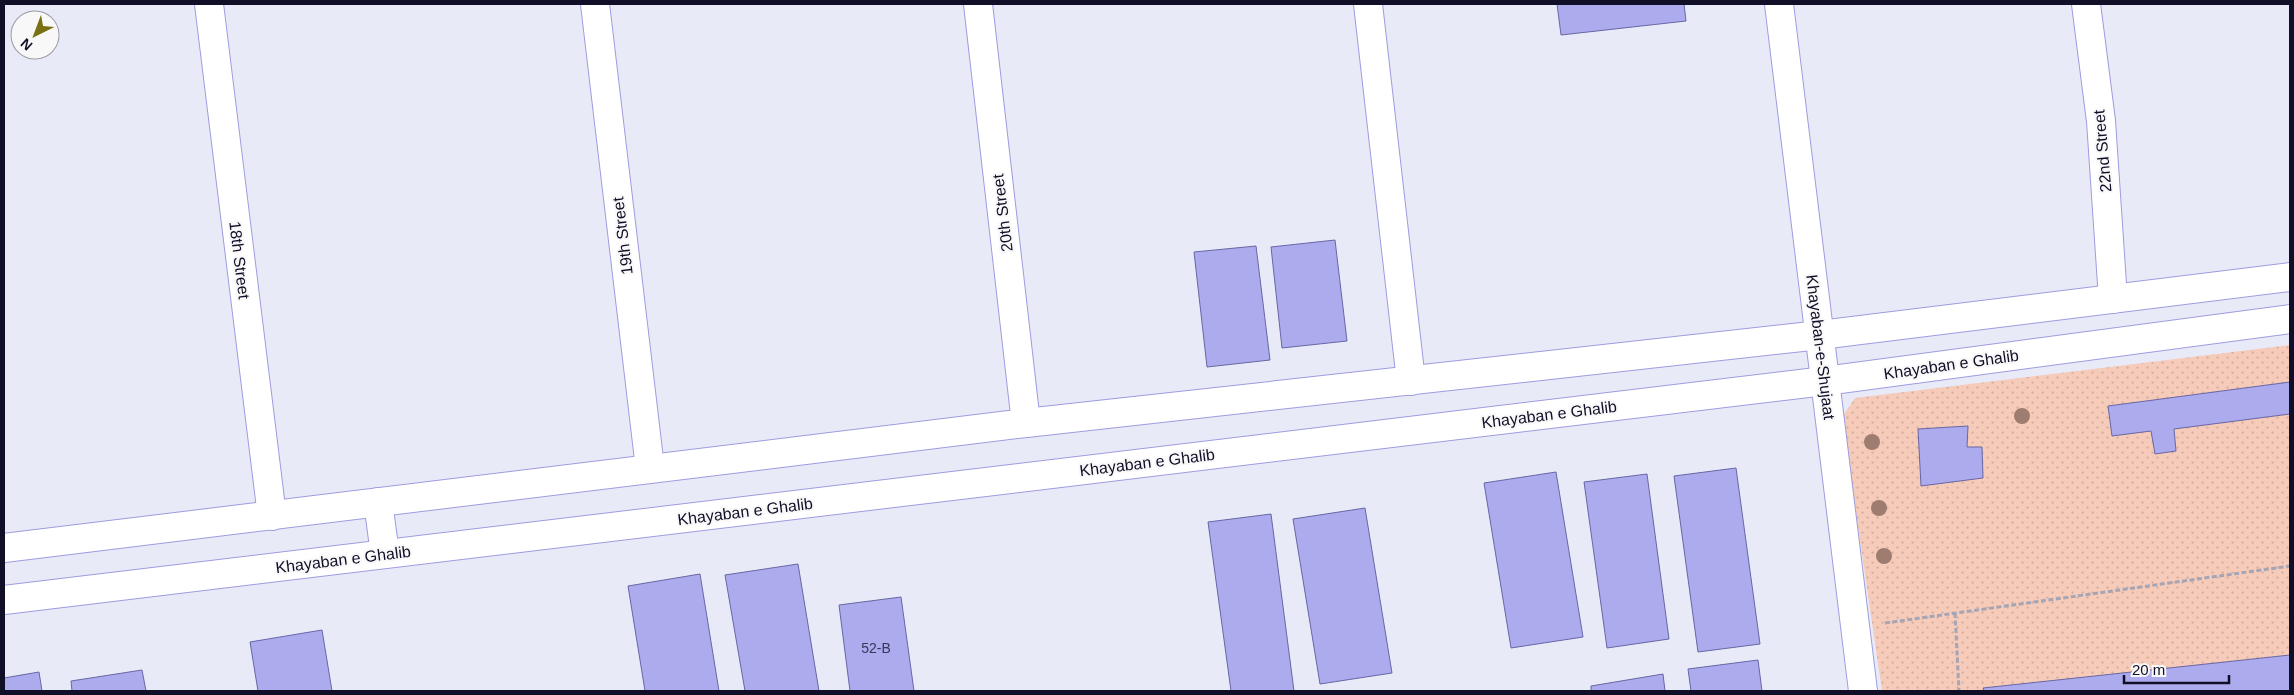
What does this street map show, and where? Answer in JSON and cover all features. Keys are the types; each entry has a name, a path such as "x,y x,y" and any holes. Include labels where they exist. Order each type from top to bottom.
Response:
{"street":[{"name":"18th Street","path":"209,4 272,516"},
{"name":"19th Street","path":"595,4 650,468"},
{"name":"20th Street","path":"978,4 1026,423"},
{"path":"1368,4 1411,381"},
{"name":"Khayaban-e-Shujaat","path":"1779,4 1863,691"},
{"name":"22nd Street","path":"2086,4 2100,121 2113,299"},
{"path":"4,548 1026,423 1820,335 2282,278 2285,320"},
{"name":"Khayaban e Ghalib","path":"4,600 1825,380 2285,320"},
{"path":"378,502 385,554"}],"path":[{"path":"1855,627 2290,566"},
{"path":"1955,613 1959,691"}],"shaded area":[{"path":"2290,345 2290,691 1882,691 1842,417 1855,398"}],"building":[{"path":"1557,4 1684,4 1686,21 1561,35"},
{"path":"1335,240 1347,341 1282,348 1271,247"},
{"path":"1256,246 1270,360 1207,367 1194,252"},
{"path":"2290,382 2290,414 2174,429 2176,451 2155,454 2151,431 2112,436 2108,406"},
{"path":"1968,426 1967,447 1982,447 1983,478 1921,486 1918,429"},
{"path":"1736,468 1760,644 1698,652 1674,476"},
{"path":"1556,472 1583,637 1511,648 1484,483"},
{"path":"1647,474 1669,639 1607,648 1584,482"},
{"path":"1365,508 1392,673 1320,684 1293,519"},
{"path":"1271,514 1294,691 1231,691 1208,522"},
{"path":"798,564 819,691 745,691 725,575"},
{"path":"700,574 719,691 645,691 628,586"},
{"path":"901,597 914,691 850,691 839,605"},
{"path":"322,630 332,691 258,691 250,642"},
{"path":"2290,655 2290,691 1984,691 1983,688"},
{"path":"1758,660 1762,691 1691,691 1688,669"},
{"path":"142,670 146,691 72,691 71,681"},
{"path":"39,672 42,691 4,691 4,678"},
{"path":"1663,674 1665,691 1591,691 1591,686"}]}
